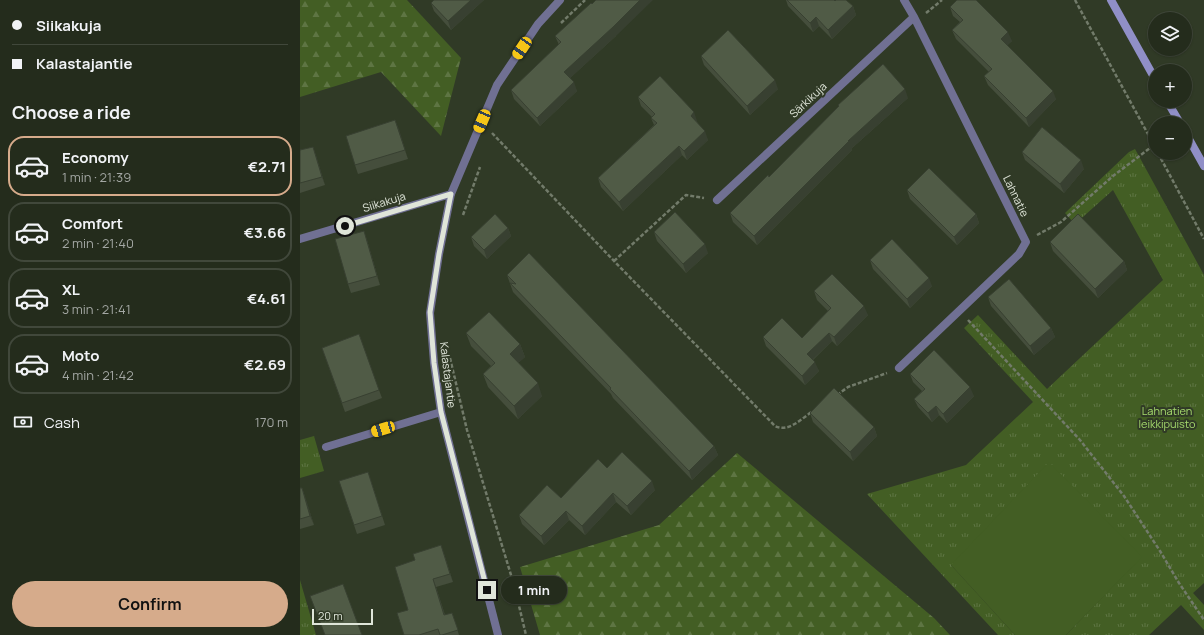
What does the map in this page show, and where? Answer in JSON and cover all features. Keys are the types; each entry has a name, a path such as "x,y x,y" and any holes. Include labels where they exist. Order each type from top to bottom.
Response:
{"street":[{"name":"Kalastajantie","path":"498,635 441,412 434,363 430,312 439,254 451,194 497,85 538,24 560,0"},
{"name":"Lahnatie","path":"904,0 914,16 1026,242"},
{"path":"1111,0 1148,66"},
{"name":"Särkikuja","path":"717,200 914,16"},
{"path":"1192,145 1204,166"},
{"name":"Siikakuja","path":"300,239 451,194"},
{"path":"899,368 1019,254 1026,242"},
{"path":"326,447 441,412"}],"path":[{"path":"556,28 585,0"},
{"path":"914,16 926,13 942,0"},
{"path":"1075,0 1148,135"},
{"path":"489,140 492,132 614,261 775,426 781,429 789,428 815,410"},
{"path":"1026,242 1061,222 1114,176 1148,150"},
{"path":"1162,160 1204,238"},
{"path":"462,219 482,161"},
{"path":"614,261 686,195 717,200"},
{"path":"960,311 1080,440 1119,489 1204,620"},
{"path":"449,356 467,430 514,585 526,635"},
{"path":"835,396 848,387 899,368"}],"green space":[{"path":"300,0 407,0 461,58 441,136 381,72 300,97"},
{"name":"Lahnatien leikkipuisto","path":"1135,149 1204,275 1204,583 1193,593 1204,605 1204,630 1181,605 1149,635 1066,635 1141,557 951,565 1015,635 998,635 867,494 966,465 1033,402 964,328 978,315 1047,389 1163,280 1113,190 1075,224 1065,213 1129,152"},
{"path":"314,436 324,471 300,478 300,440"},
{"path":"737,453 934,618 950,635 540,635 520,567 659,525"},
{"path":"1049,462 1142,557 1066,635 1015,635 951,565"},
{"path":"300,580 316,635 300,635"}],"building":[{"path":"434,0 471,0 448,21 431,3"},
{"path":"596,0 640,0 564,72 574,82 537,118 511,90 561,42 555,36"},
{"path":"787,0 846,0 853,6 828,30 816,17 810,23"},
{"path":"957,0 976,0 1008,32 1001,39 1053,91 1026,118 984,76 992,69 952,30 963,20 950,7"},
{"path":"728,30 775,80 747,106 701,56"},
{"path":"883,64 905,89 848,141 754,236 730,213 768,175 769,177 839,106 838,105"},
{"path":"660,76 694,112 691,116 705,131 684,151 679,146 619,202 598,178 657,123 651,118 655,114 638,97"},
{"path":"395,120 405,150 355,165 346,136"},
{"path":"1042,127 1081,160 1060,184 1022,152"},
{"path":"313,147 322,177 300,183 300,150"},
{"path":"929,168 976,214 954,237 907,190"},
{"path":"675,212 705,244 683,264 654,232"},
{"path":"495,214 508,228 484,250 471,237"},
{"path":"1078,214 1124,261 1095,289 1050,242"},
{"path":"364,231 377,276 348,284 335,239"},
{"path":"892,239 929,278 907,299 870,260"},
{"path":"529,253 714,446 689,471 510,283 516,284 507,275"},
{"path":"832,274 864,306 834,337 829,333 807,354 815,362 802,376 763,337 782,318 802,338 831,308 814,291"},
{"path":"1009,279 1051,328 1030,346 988,297"},
{"path":"489,312 520,344 510,354 538,383 514,406 483,374 495,363 466,333"},
{"path":"359,334 379,390 342,403 322,348"},
{"path":"934,350 970,387 943,414 936,406 928,413 914,399 925,389 910,374"},
{"path":"834,388 874,427 850,452 810,413"},
{"path":"622,452 652,481 627,506 613,493 582,526 566,511 541,536 519,515 547,485 561,498 598,459 607,468"},
{"path":"368,472 382,516 354,525 339,481"},
{"path":"300,488 302,488 310,516 300,519"},
{"path":"441,545 450,574 433,579 444,615 452,613 458,630 442,635 440,635 438,629 419,635 404,635 397,613 408,610 395,567 415,560 413,554"},
{"path":"343,584 362,635 325,635 310,596"}],"route":[{"path":"345,226 451,194 439,254 430,312 434,363 441,412 487,590"}]}
